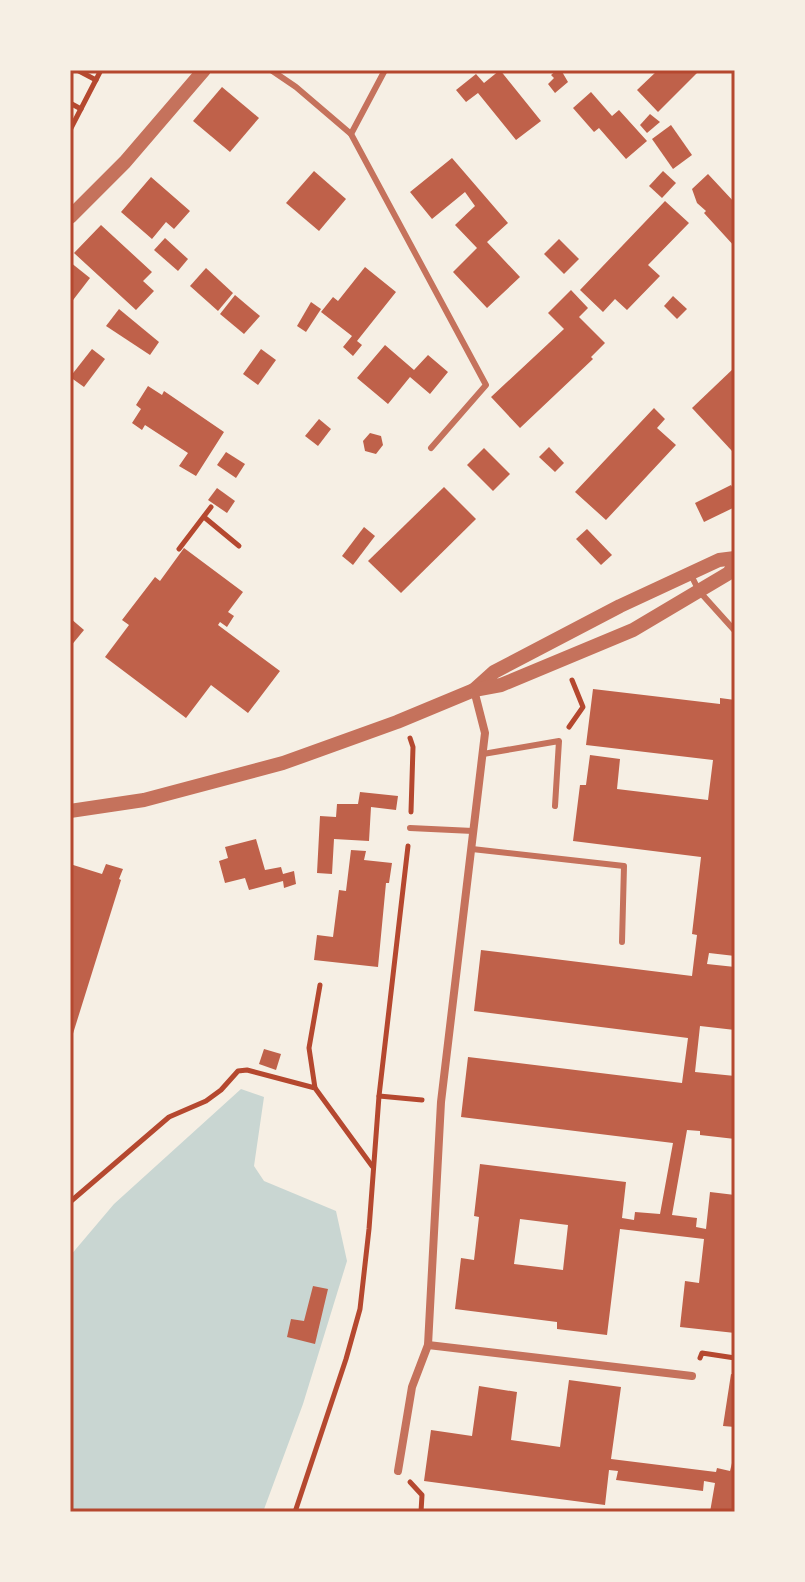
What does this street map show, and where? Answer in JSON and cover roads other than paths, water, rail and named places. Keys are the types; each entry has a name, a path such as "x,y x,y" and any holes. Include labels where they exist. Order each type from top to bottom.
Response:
{"street":[{"path":"70,217 125,162 204,70"},
{"path":"70,811 144,800 283,763 474,690 501,685 633,630 729,573 735,560 719,560 690,572 494,672 474,690"},
{"path":"398,1471 412,1387 428,1345 441,1102 485,733 474,690"},
{"path":"428,1345 692,1376"}],"lane":[{"path":"271,70 351,134 486,385 431,448"},
{"path":"351,134 385,70"},
{"path":"690,572 699,591 735,631"},
{"path":"483,754 559,741 555,806"},
{"path":"410,828 473,831"},
{"path":"472,849 624,866 622,942"}]}
